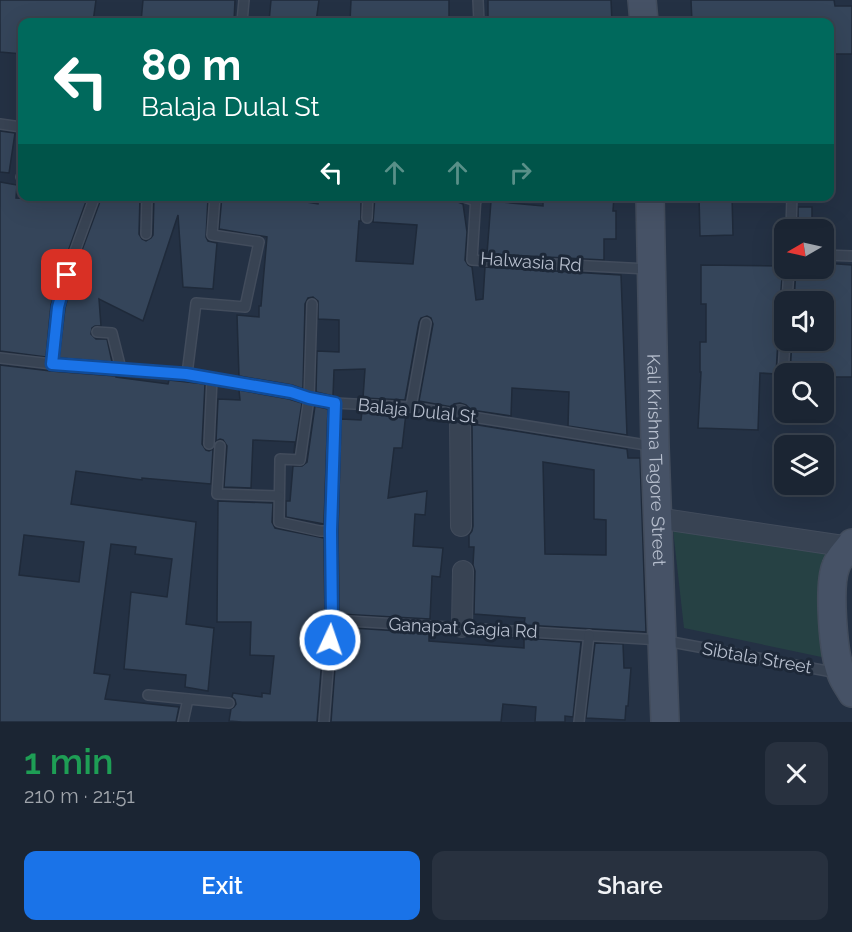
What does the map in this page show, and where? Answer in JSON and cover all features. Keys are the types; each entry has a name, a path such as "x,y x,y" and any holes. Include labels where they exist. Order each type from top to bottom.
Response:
{"main road":[{"path":"642,0 644,18"},
{"name":"Kali Krishna Tagore Street","path":"650,201 657,518 665,722"},
{"path":"848,681 835,651 832,590 835,567 851,545"}],"street":[{"path":"460,415 460,526"},
{"path":"657,518 851,545"},
{"path":"462,627 463,571"}],"lane":[{"path":"242,18 244,0"},
{"path":"478,0 478,18"},
{"path":"0,124 18,127"},
{"path":"52,364 58,307 92,201"},
{"path":"146,234 147,201"},
{"path":"186,374 196,303 246,307 259,242 212,235 215,201"},
{"path":"367,218 368,201"},
{"name":"Halwasia Rd","path":"476,201 472,260 651,269"},
{"path":"791,219 792,201"},
{"path":"834,255 852,256"},
{"path":"312,304 309,398 300,460 280,459 279,522 320,531 331,531"},
{"path":"411,407 426,323"},
{"path":"97,332 112,333 121,369"},
{"name":"Balaja Dulal St","path":"0,358 186,374 291,392 335,403 411,407 655,447"},
{"path":"209,444 212,379"},
{"path":"324,722 332,620 331,531 335,403"},
{"path":"220,446 217,494 279,496"},
{"name":"Ganapat Gagia Rd","path":"332,620 661,640"},
{"path":"579,722 589,635"},
{"name":"Sibtala Street","path":"661,640 848,681"},
{"path":"148,695 229,703"},
{"path":"183,722 188,699"}],"green space":[{"path":"671,512 850,541 831,659 684,628"}],"building":[{"path":"0,0 96,0 94,18 18,18 18,54 0,52"},
{"path":"143,0 235,0 234,18 141,18"},
{"path":"271,0 319,0 317,18 269,18"},
{"path":"351,0 449,0 449,18 350,18"},
{"path":"488,0 611,0 612,18 488,18"},
{"path":"691,0 834,0 835,6 852,6 852,54 834,54 834,18 692,18"},
{"path":"0,131 15,133 9,173 0,172"},
{"path":"0,182 17,185 16,198 18,201 86,201 51,305 46,357 0,351"},
{"path":"100,201 140,201 139,234 146,241 153,235 154,201 208,201 206,237 208,241 217,243 213,289 183,287 178,215 143,321 99,299 101,326 92,328 91,334 96,339 107,339 112,362 59,358 65,308 78,261"},
{"path":"222,201 300,201 318,204 318,201 361,201 356,261 413,264 417,225 373,222 375,201 455,201 463,204 467,232 465,260 472,267 476,300 483,299 485,267 621,275 627,435 568,426 569,392 512,388 511,416 471,410 460,403 452,407 419,401 433,324 431,318 427,316 421,318 419,322 405,400 363,398 365,369 334,370 333,396 316,392 317,351 339,352 339,320 318,319 318,301 313,297 308,298 305,304 303,389 239,376 237,315 259,317 267,237 219,229"},
{"path":"491,201 543,206 543,201 614,201 616,239 604,239 604,260 487,254"},
{"path":"699,201 732,201 733,235 700,236"},
{"path":"798,207 812,207 812,219 798,219"},
{"path":"834,264 852,265 852,377 834,377 834,363 791,363 791,351 834,351 834,291 795,291 795,279 834,279"},
{"path":"701,265 774,266 774,279 782,279 781,291 774,291 774,351 777,351 777,363 774,363 774,374 760,373 758,430 698,428 700,342 706,342 706,304 701,304"},
{"path":"0,365 116,376 168,384 169,380 205,384 202,444 206,450 213,449 211,484 142,478 142,480 76,471 71,504 196,522 186,624 214,628 208,691 185,687 186,675 124,669 131,592 167,597 172,559 135,554 136,547 111,544 94,673 110,675 105,699 179,707 176,722 0,722","holes":["24,535 84,542 79,582 19,575"]},
{"path":"239,390 302,403 294,453 295,442 253,440 251,488 224,487 227,446 223,440 216,441 218,399 240,400"},
{"path":"315,406 328,409 324,524 286,517 286,501 290,501 293,466 302,466 307,462"},
{"path":"362,411 406,413 402,448 394,448 388,498 427,491 425,515 415,514 413,546 443,548 440,577 432,576 430,619 339,614 338,531 341,419 361,420"},
{"path":"472,424 627,449 628,458 640,458 646,632 524,625 525,618 474,614 474,547 469,547 469,535 473,526","holes":["543,462 594,470 594,519 606,520 606,555 545,554"]},
{"path":"218,501 273,503 272,522 275,528 324,538 325,620 317,722 229,721 231,709 236,704 232,697 233,693 262,697 262,693 270,694 274,656 250,655 251,622 217,622"},
{"path":"338,627 429,633 429,641 524,648 524,638 581,642 573,717 565,716 565,722 535,722 536,707 503,704 501,722 331,722"},
{"path":"595,643 623,644 624,668 631,668 625,720 586,718"}],"route":[{"path":"67,275 58,307 52,364 186,374 291,392 335,403 330,640"}]}
